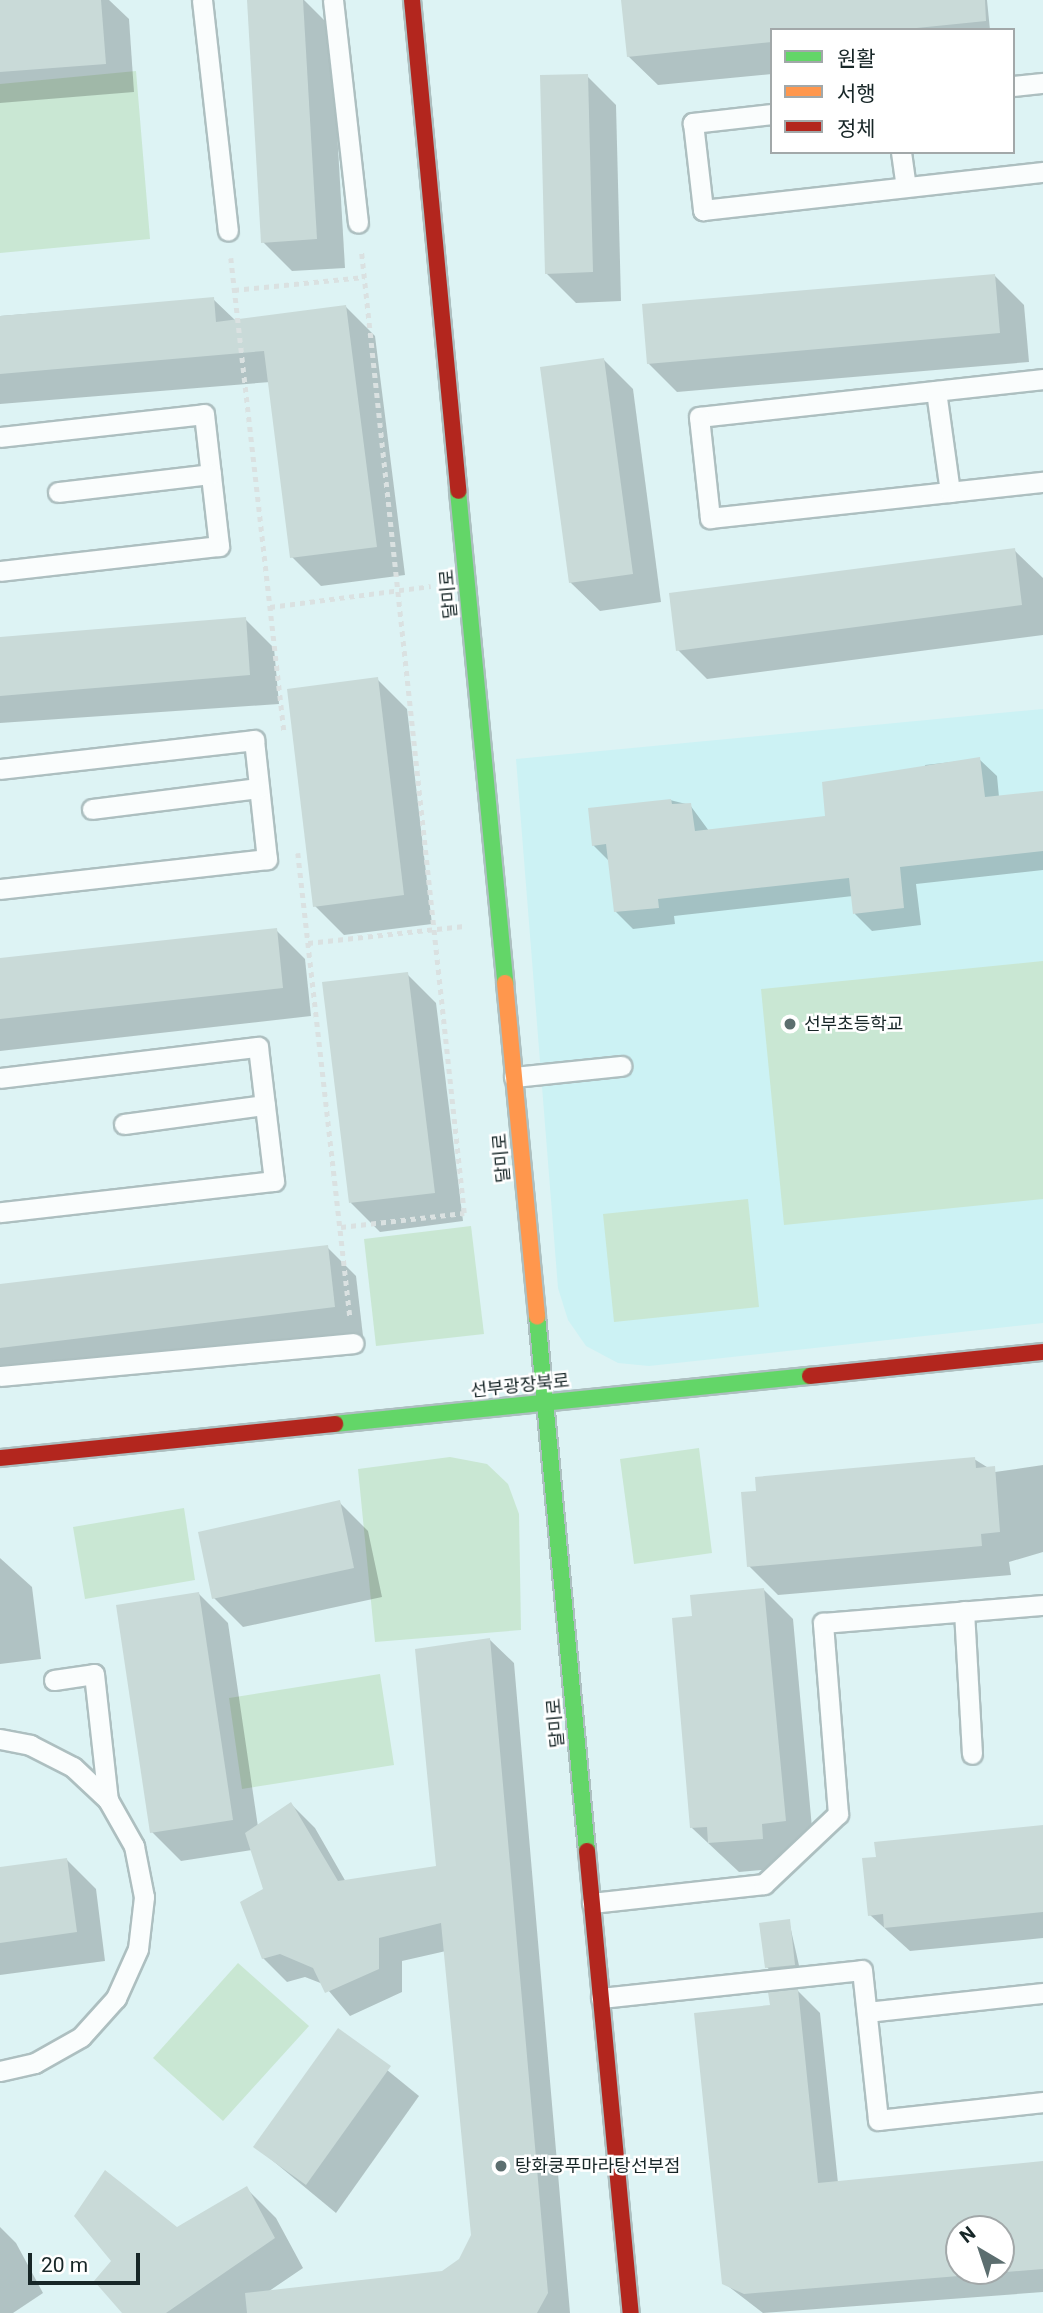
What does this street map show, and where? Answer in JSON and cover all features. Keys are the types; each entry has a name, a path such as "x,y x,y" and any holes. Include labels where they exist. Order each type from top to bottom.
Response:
{"street":[{"name":"달미로","path":"412,0 631,2313"},
{"name":"선부광장북로","path":"0,1458 1043,1352"}],"lane":[{"path":"202,0 228,231"},
{"path":"333,0 358,223"},
{"path":"1015,86 1043,83"},
{"path":"770,114 693,123 703,210 1043,172"},
{"path":"901,154 906,187"},
{"path":"1043,379 699,416 710,518 1043,482"},
{"path":"936,391 950,492"},
{"path":"0,437 204,414 219,546 0,571"},
{"path":"58,492 211,474"},
{"path":"0,769 254,740 267,859 0,890"},
{"path":"92,809 259,788"},
{"path":"0,1078 258,1048 274,1181 0,1212"},
{"path":"514,1077 621,1066"},
{"path":"124,1124 265,1105"},
{"path":"0,1376 353,1343"},
{"path":"592,1903 764,1884 838,1814 823,1623 1043,1605"},
{"path":"964,1611 972,1754"},
{"path":"0,2071 35,2063 81,2037 116,1998 138,1950 144,1897 136,1858 108,1800 94,1674 54,1680"},
{"path":"0,1739 30,1745 73,1767 108,1800"},
{"path":"601,1998 862,1969 878,2120 1043,2102"},
{"path":"867,2012 1043,1993"}],"path":[{"path":"341,1227 464,1213 358,223"},
{"path":"228,231 285,741"},
{"path":"234,290 364,277"},
{"path":"270,607 397,590"},
{"path":"298,849 353,1343"},
{"path":"308,943 434,929"}],"shaded area":[{"name":"선부초등학교","path":"1043,709 1043,1323 649,1366 618,1363 586,1346 568,1320 558,1288 516,759"}],"green space":[{"path":"136,71 150,239 0,253 0,84"},
{"path":"1043,961 1043,1199 784,1225 761,989"},
{"path":"748,1199 759,1307 614,1322 603,1214"},
{"path":"471,1226 484,1334 376,1346 364,1239"},
{"path":"699,1448 712,1553 634,1564 620,1459"},
{"path":"450,1457 487,1464 508,1484 519,1514 521,1630 375,1642 358,1469"},
{"path":"184,1508 195,1580 85,1599 73,1527"},
{"path":"380,1674 394,1765 242,1789 229,1698"},
{"path":"238,1963 309,2026 223,2121 153,2058"}],"building":[{"path":"0,0 101,0 106,64 0,72"},
{"path":"247,0 303,0 317,239 261,243"},
{"path":"621,0 985,0 986,21 917,28 770,28 770,42 627,57"},
{"path":"588,74 593,272 545,274 540,75"},
{"path":"995,274 1000,333 647,364 642,304"},
{"path":"214,297 216,322 346,305 377,547 290,558 264,351 0,374 0,316"},
{"path":"604,358 633,574 569,583 540,367"},
{"path":"1015,548 1022,605 676,651 669,593"},
{"path":"246,617 250,675 0,696 0,637"},
{"path":"378,677 404,895 313,907 287,689"},
{"path":"980,757 985,797 1043,791 1043,851 900,867 904,908 853,914 849,878 658,899 659,908 614,912 606,844 592,846 588,808 671,799 672,804 691,803 695,831 825,816 822,782"},
{"path":"277,928 283,988 0,1019 0,958"},
{"path":"408,972 435,1193 349,1203 322,982"},
{"path":"328,1245 335,1307 0,1348 0,1284"},
{"path":"975,1457 976,1468 995,1466 1000,1532 981,1534 982,1546 747,1567 741,1492 756,1491 755,1477"},
{"path":"340,1500 354,1568 212,1599 198,1532"},
{"path":"764,1588 786,1821 762,1824 763,1839 708,1843 707,1827 690,1828 672,1618 692,1616 690,1595"},
{"path":"199,1592 233,1820 150,1833 116,1605"},
{"path":"490,1638 548,2293 537,2313 247,2313 245,2293 442,2271 459,2259 471,2235 441,1923 379,1938 379,1969 325,1993 313,1968 280,1954 262,1959 240,1902 263,1889 245,1833 291,1802 338,1881 436,1866 415,1649"},
{"path":"1043,1825 1043,1912 884,1928 883,1914 868,1916 862,1858 876,1857 874,1842"},
{"path":"67,1858 77,1932 0,1943 0,1867"},
{"path":"790,1919 795,1965 765,1968 759,1923"},
{"path":"798,1989 818,2183 1043,2161 1043,2269 1015,2271 1015,2215 945,2215 945,2277 744,2294 722,2284 694,2013 770,2005 768,1992"},
{"path":"338,2028 391,2066 306,2185 253,2147"},
{"path":"105,2170 177,2227 247,2186 275,2238 166,2313 122,2313 94,2281 111,2261 74,2216"}],"traffic: fast":[{"path":"458,491 505,983"},
{"path":"537,1316 587,1851"},
{"path":"335,1424 810,1376"}],"traffic: slow":[{"path":"505,983 537,1316"}],"traffic: jam":[{"path":"412,0 458,491"},
{"path":"810,1376 1043,1352"},
{"path":"0,1458 335,1424"},
{"path":"587,1851 631,2313"}],"place":[{"name":"선부초등학교","path":"790,1024"},
{"name":"탕화쿵푸마라탕선부점","path":"501,2166"}]}
